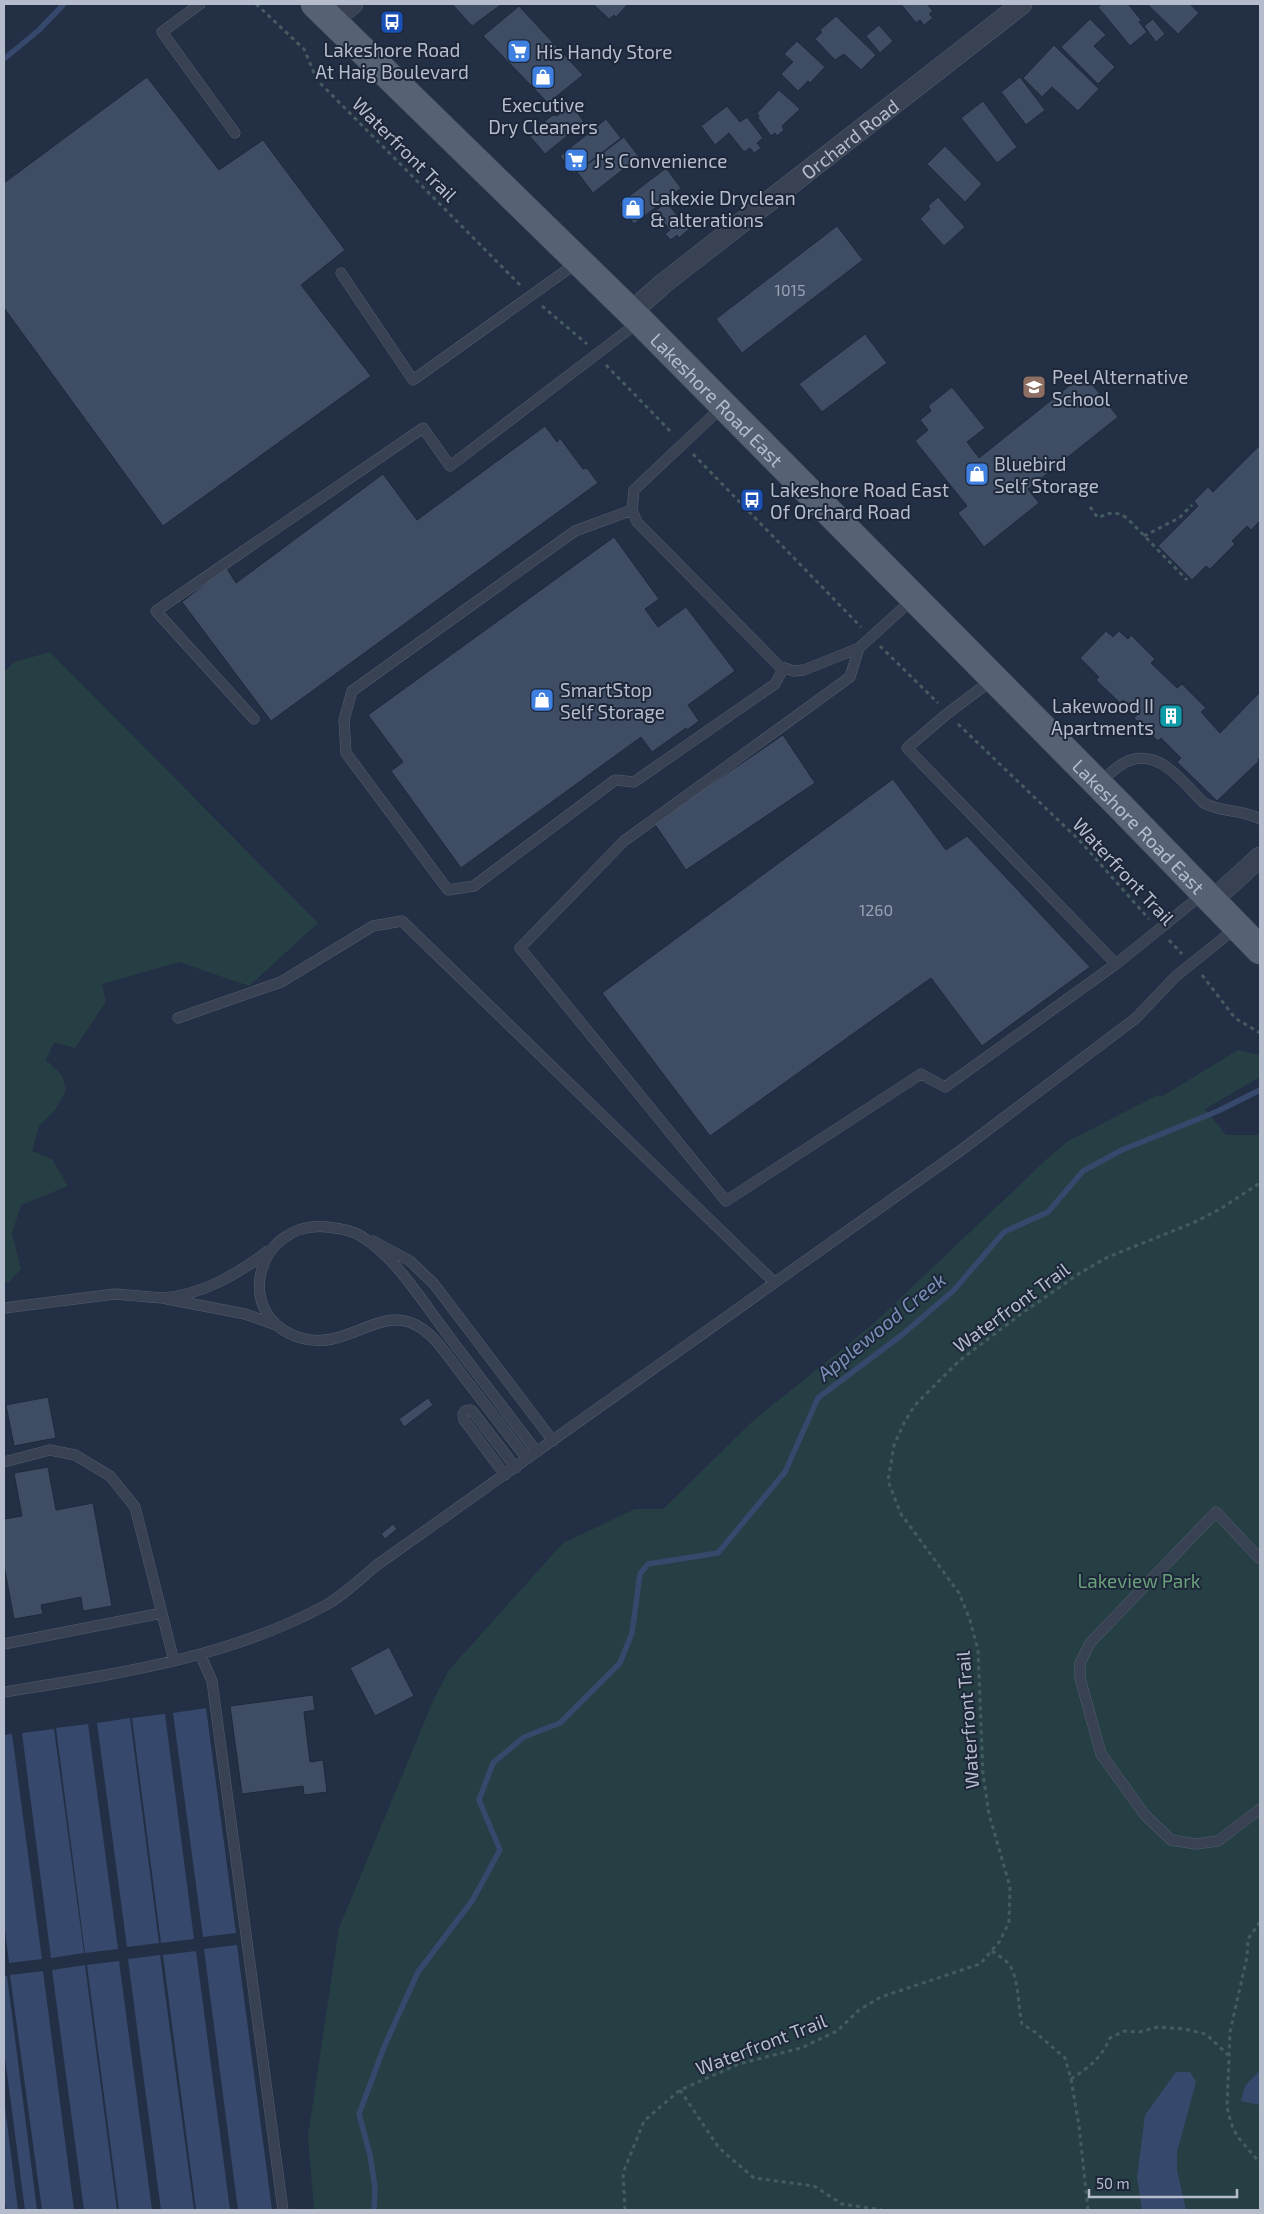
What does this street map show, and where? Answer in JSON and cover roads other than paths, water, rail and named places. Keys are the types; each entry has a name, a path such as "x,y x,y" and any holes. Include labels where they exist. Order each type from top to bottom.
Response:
{"main road":[{"name":"Lakeshore Road East","path":"323,12 636,316 1099,784 1260,950"}],"street":[{"path":"323,12 353,4"},
{"name":"Orchard Road","path":"636,316 664,283 1022,4"},
{"path":"1209,896 1260,857"}],"lane":[{"path":"200,4 162,32 236,133"},
{"path":"341,273 413,380 579,261"},
{"path":"254,719 156,611 423,428 450,466 636,316"},
{"path":"724,405 634,490 632,510 637,522 783,668 794,672 804,670 860,648 915,598"},
{"path":"632,510 575,531 352,690 344,720 346,753 448,890 474,886 615,780 634,782 775,684 783,668"},
{"path":"860,648 850,677 624,841 520,948 726,1201 921,1074 945,1088 1116,964 1159,929 1209,896"},
{"path":"994,678 948,713 907,748 1116,964"},
{"path":"1099,784 1122,764 1141,758 1150,758 1164,764 1204,803 1212,808 1251,814 1260,819"},
{"path":"178,1018 281,982 373,926 402,921 774,1282"},
{"path":"4,1692 143,1669 200,1654 249,1640 328,1604 378,1565 960,1151 1136,1018 1191,963 1238,927"},
{"path":"162,1298 176,1297 203,1290 235,1274 288,1236 310,1227 341,1228 384,1246 410,1262 434,1284 553,1441"},
{"path":"359,1235 380,1250 410,1285 537,1452"},
{"path":"271,1249 261,1271 260,1291 267,1315 279,1326 298,1338 320,1342 345,1338 368,1326 386,1320 404,1321 417,1325 439,1345 527,1459"},
{"path":"4,1308 115,1294 162,1298 245,1314 279,1326"},
{"path":"505,1475 464,1420 463,1414 465,1411 471,1410 474,1413 516,1468"},
{"path":"4,1462 50,1450 75,1455 110,1476 135,1506 174,1661"},
{"path":"1260,1559 1216,1512 1090,1643 1080,1663 1080,1678 1101,1754 1145,1815 1171,1840 1196,1844 1218,1841 1260,1809"},
{"path":"4,1644 162,1613"},
{"path":"200,1654 212,1681 283,2210"}],"water":[{"path":"206,1708 236,1933 203,1937 173,1713"},
{"path":"165,1714 194,1939 161,1943 132,1718"},
{"path":"130,1718 159,1943 127,1947 97,1723"},
{"path":"88,1724 118,1949 85,1953 56,1728"},
{"path":"54,1729 84,1953 51,1958 22,1733"},
{"path":"12,1734 42,1959 9,1963 4,1920 4,1735"},
{"path":"237,1945 272,2210 238,2210 204,1949"},
{"path":"196,1951 230,2210 196,2210 163,1955"},
{"path":"160,1955 194,2210 161,2210 128,1959"},
{"path":"119,1961 152,2210 119,2210 87,1965"},
{"path":"85,1965 117,2210 84,2210 52,1970"},
{"path":"43,1971 74,2210 42,2210 10,1975"},
{"path":"4,1976 7,1976 37,2210 25,2210 4,2050"},
{"path":"1260,2070 1260,2105 1241,2101 1245,2086"},
{"path":"1176,2072 1190,2072 1196,2082 1177,2152 1177,2170 1186,2210 1142,2210 1137,2177 1145,2115"},
{"path":"4,2099 18,2210 6,2210 4,2195"}],"waterway":[{"path":"4,59 39,30 64,4"},
{"name":"Applewood Creek","path":"374,2210 375,2188 370,2155 359,2114 384,2047 418,1972 472,1901 500,1850 479,1800 493,1763 524,1737 560,1723 620,1663 632,1633 640,1574 648,1564 718,1553 785,1472 818,1398 903,1334 953,1291 1004,1232 1048,1212 1083,1171 1122,1150 1218,1111 1260,1090"}],"place":[{"name":"Lakeshore Road At Haig Boulevard","path":"392,22"},
{"name":"His Handy Store","path":"519,51"},
{"name":"Executive Dry Cleaners","path":"543,77"},
{"name":"J's Convenience","path":"576,160"},
{"name":"Lakexie Dryclean & alterations","path":"633,208"},
{"name":"Peel Alternative School","path":"1034,387"},
{"name":"Bluebird Self Storage","path":"977,474"},
{"name":"Lakeshore Road East Of Orchard Road","path":"752,500"},
{"name":"SmartStop Self Storage","path":"542,700"},
{"name":"Lakewood II Apartments","path":"1171,716"}],"park label":[{"name":"Lakeview Park","path":"1139,1580"}]}
